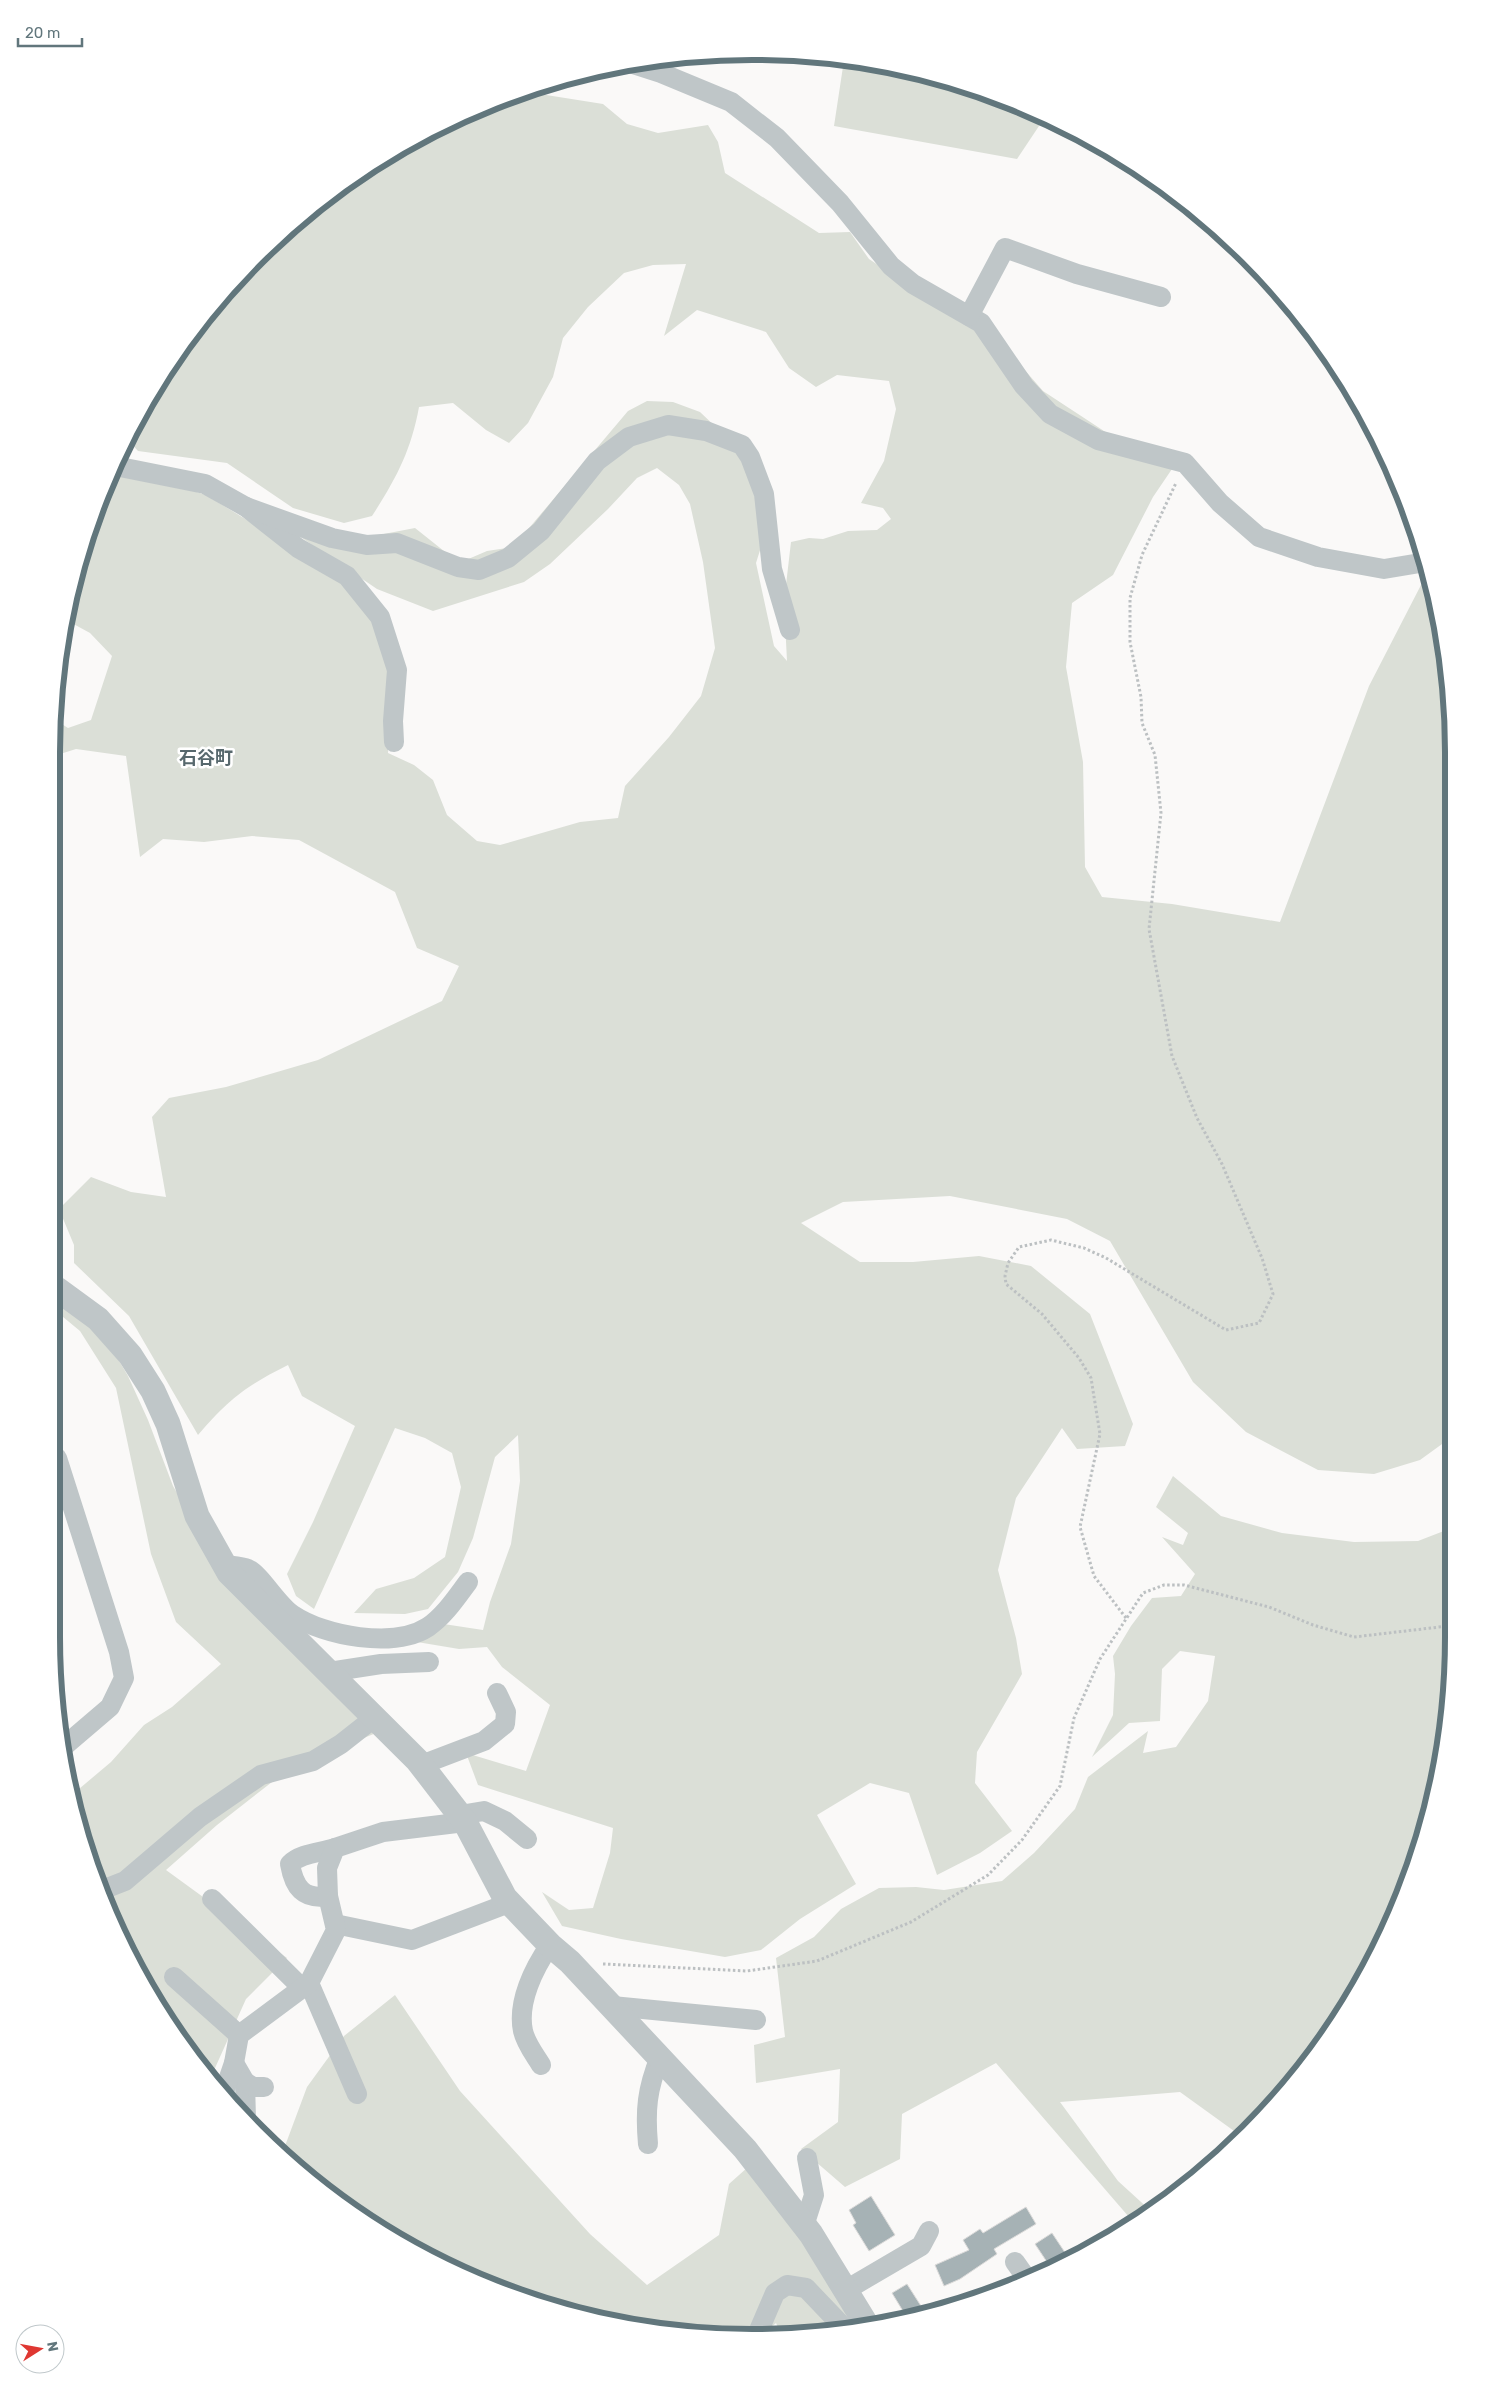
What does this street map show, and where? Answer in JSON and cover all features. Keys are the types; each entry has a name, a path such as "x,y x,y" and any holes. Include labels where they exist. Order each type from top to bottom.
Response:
{"street":[{"path":"647,68 731,102 777,138 840,203 891,266 913,284 981,324 1024,386 1050,414 1098,440 1185,464 1220,503 1258,537 1318,557 1384,569 1418,563"},
{"path":"969,316 1005,248 1077,274 1161,297"},
{"path":"246,507 332,538 367,544 397,543 458,567 479,570 508,558 541,531 597,461 629,437 668,425 706,431 742,445 750,457 764,494 772,569 790,630"},
{"path":"122,467 205,484 246,507 298,548 347,576 380,616 397,670 393,721 394,742"},
{"path":"60,1291 98,1319 130,1355 153,1391 168,1424 197,1516 229,1573 421,1765 462,1818 509,1902 550,1945 570,1962 746,2148 804,2226 864,2320"},
{"path":"60,1467 119,1652 124,1678 110,1707 68,1743"},
{"path":"225,1565 248,1569 292,1615 324,1631 365,1639 411,1635 427,1627 447,1611 468,1582"},
{"path":"329,1672 381,1664 429,1662"},
{"path":"421,1765 484,1740 505,1724 506,1712 497,1693"},
{"path":"108,1888 125,1881 200,1816 261,1775 313,1761 342,1744 374,1718"},
{"path":"328,1896 315,1898 305,1894 293,1880 290,1864 298,1856 313,1855 383,1832 462,1818 484,1811 505,1820 527,1839"},
{"path":"226,2086 234,2063 239,2035 306,1986 336,1930 328,1896 328,1868 335,1848"},
{"path":"212,1899 306,1986 357,2094"},
{"path":"335,1924 412,1940 509,1902"},
{"path":"541,2065 532,2052 523,2032 522,2008 536,1965 550,1945"},
{"path":"174,1977 239,2035"},
{"path":"612,2006 756,2020"},
{"path":"648,2144 646,2112 650,2081 660,2057"},
{"path":"234,2063 254,2084 248,2110"},
{"path":"804,2226 814,2195 807,2158"},
{"path":"846,2290 921,2246 929,2231"},
{"path":"1015,2262 1023,2274"},
{"path":"760,2329 775,2293 787,2284 806,2288 840,2323"}],"path":[{"path":"1126,1618 1094,1576 1080,1527 1100,1434 1091,1378 1079,1358 1042,1314 1006,1284 1005,1276 1008,1263 1019,1247 1051,1240 1084,1248 1106,1258 1226,1330 1259,1324 1273,1294 1262,1258 1222,1164 1197,1118 1172,1056 1149,929 1161,813 1154,756 1142,723 1141,697 1130,642 1130,598 1142,555 1185,464"},
{"path":"570,1962 747,1970 817,1961 911,1922 988,1875 1022,1840 1060,1786 1074,1718 1100,1658 1143,1593 1164,1585 1184,1585 1269,1607 1313,1625 1354,1637 1445,1626"}],"shaded area":[{"path":"843,66 888,73 932,84 975,97 1041,123 1017,159 834,126"},
{"path":"540,94 603,104 627,124 658,133 708,125 718,142 725,173 819,233 850,232 869,259 1009,352 1043,391 1136,452 1172,469 1153,497 1113,575 1072,603 1066,667 1083,762 1085,867 1102,897 1172,904 1280,922 1369,686 1423,583 1432,617 1444,707 1445,1442 1420,1460 1374,1474 1318,1470 1246,1432 1193,1382 1110,1241 1067,1219 950,1196 843,1202 801,1223 860,1262 913,1262 979,1256 1031,1266 1090,1314 1133,1424 1125,1446 1077,1449 1062,1428 1016,1498 998,1570 1016,1638 1022,1674 977,1752 975,1783 1012,1831 980,1853 937,1875 909,1793 870,1783 817,1815 856,1884 800,1919 761,1950 725,1957 621,1939 562,1926 542,1892 569,1910 593,1908 610,1853 613,1828 478,1785 466,1753 526,1771 550,1705 502,1667 487,1647 459,1649 369,1634 437,1623 483,1630 490,1602 511,1544 520,1481 518,1435 495,1457 473,1538 458,1572 428,1609 405,1614 354,1613 376,1589 414,1578 445,1557 461,1487 452,1453 425,1438 395,1428 314,1609 296,1596 287,1574 313,1522 355,1426 302,1396 288,1365 239,1394 198,1435 129,1316 74,1263 74,1245 60,1211 60,1208 91,1177 131,1192 166,1197 152,1117 169,1098 226,1087 318,1060 442,1001 459,966 417,948 395,892 299,840 252,836 204,842 163,839 140,857 126,756 76,749 60,754 61,723 68,728 91,720 112,656 90,633 72,623 73,617 97,530 119,472 165,482 206,495 347,581 370,610 393,674 388,753 414,765 433,780 447,815 477,841 500,845 580,822 618,818 625,786 669,737 701,696 715,648 703,562 690,504 679,485 657,468 637,478 608,509 550,564 524,582 433,611 377,589 280,523 368,537 415,528 459,563 487,551 513,547 628,411 647,401 673,402 700,412 759,468 766,531 756,563 774,646 787,661 784,602 791,542 809,538 823,539 848,531 877,530 891,519 883,508 861,503 884,461 896,409 889,381 837,375 816,387 789,368 766,332 697,310 664,336 686,264 653,265 624,273 588,307 563,338 553,377 528,423 509,443 486,430 453,403 419,407 412,437 402,464 372,516 344,523 293,508 227,463 138,451 132,444 153,406 203,331 263,263 296,232 331,203 406,153 446,131 487,113"},
{"path":"60,1292 98,1325 128,1376 148,1420 173,1486 225,1574 381,1731 290,1768 217,1825 166,1870 287,1958 246,1999 214,2071 177,2021 131,1943 97,1859 78,1790 111,1762 144,1725 172,1707 221,1664 176,1622 151,1554 116,1388 80,1331 60,1314"},
{"path":"1173,1476 1221,1516 1282,1533 1354,1542 1418,1541 1445,1531 1444,1682 1432,1772 1408,1859 1374,1943 1352,1983 1302,2058 1273,2093 1236,2132 1180,2092 1060,2102 1118,2181 1145,2206 1129,2217 996,2063 902,2114 900,2159 845,2187 801,2149 838,2122 840,2069 756,2083 754,2045 785,2037 776,1958 814,1937 841,1909 879,1888 916,1887 944,1890 1002,1881 1034,1853 1075,1809 1088,1777 1148,1731 1143,1753 1176,1747 1208,1701 1215,1656 1180,1651 1162,1669 1160,1721 1129,1723 1092,1757 1113,1715 1115,1674 1113,1656 1131,1626 1152,1598 1181,1596 1195,1574 1162,1537 1183,1545 1188,1533 1156,1507"},
{"path":"395,1995 460,2091 590,2234 647,2285 719,2235 729,2184 748,2167 842,2292 848,2322 798,2328 778,2328 776,2323 770,2329 707,2328 617,2316 530,2292 487,2276 446,2258 406,2236 331,2186 285,2146 307,2087 344,2036"}],"building":[{"path":"871,2196 895,2235 869,2251 853,2225 856,2223 849,2210"},
{"path":"1026,2207 1036,2224 994,2249 997,2254 960,2279 944,2286 935,2265 969,2250 963,2240 980,2229 983,2233"},
{"path":"1052,2233 1066,2254 1048,2263 1035,2244"},
{"path":"907,2284 921,2306 904,2312 892,2293"}],"district":[{"name":"石谷町","path":"206,758"}]}
